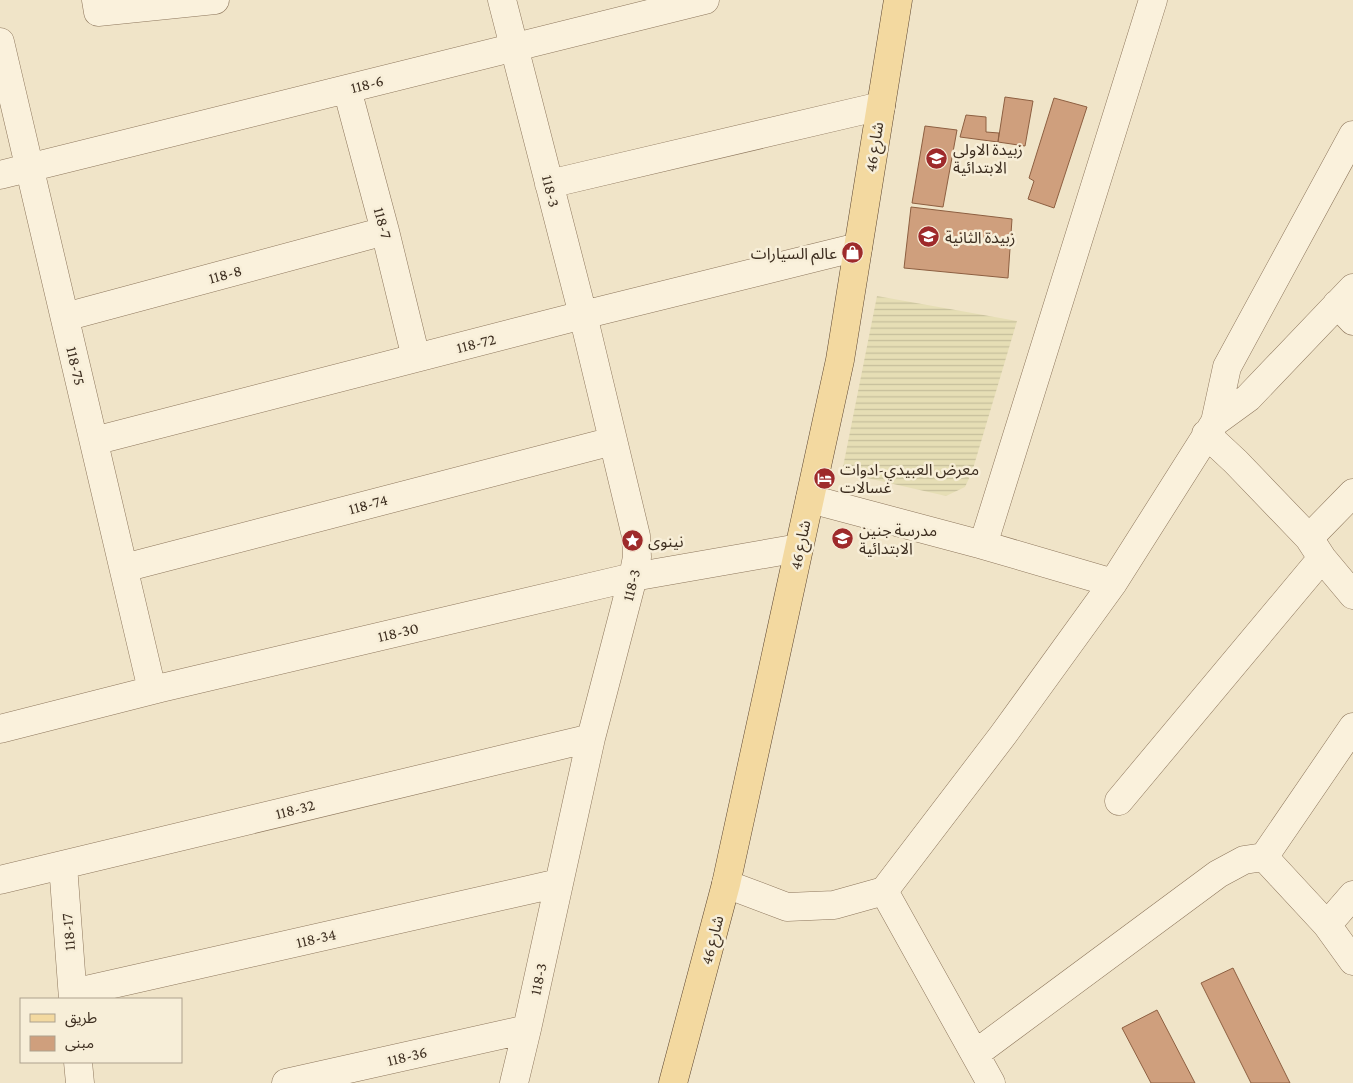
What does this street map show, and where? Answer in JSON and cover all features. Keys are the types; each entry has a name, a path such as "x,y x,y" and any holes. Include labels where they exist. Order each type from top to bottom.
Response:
{"main road":[{"name":"شارع 46","path":"673,1083 726,884 840,360 898,0"}],"street":[{"path":"96,0 98,12 215,0"},
{"name":"118-3","path":"502,0 583,315 636,536 638,557 591,738 528,1029 514,1083"},
{"name":"118-6","path":"0,175 705,0"},
{"path":"983,544 1153,0"},
{"name":"118-75","path":"0,42 152,690"},
{"name":"118-7","path":"347,90 385,231 416,358"},
{"path":"549,184 881,106"},
{"path":"726,884 787,907 834,905 884,891 1003,735 1113,583 1210,428 1227,367 1353,135"},
{"name":"118-8","path":"65,317 385,231"},
{"name":"118-72","path":"94,441 583,315 858,247"},
{"path":"1210,428 1248,398 1348,305"},
{"path":"1210,428 1236,462 1316,548 1353,595"},
{"name":"118-74","path":"124,568 613,441"},
{"path":"1119,801 1316,548 1353,493"},
{"path":"810,499 983,544 1113,583"},
{"name":"118-30","path":"0,729 152,690 633,577 799,548"},
{"path":"975,1054 1218,874 1244,860 1264,857 1353,727"},
{"name":"118-32","path":"0,880 591,738"},
{"path":"1264,857 1327,925 1353,961"},
{"name":"118-17","path":"62,865 73,996"},
{"name":"118-34","path":"73,996 559,882"},
{"path":"884,891 991,1083"},
{"path":"1327,925 1353,895"},
{"name":"118-36","path":"286,1083 528,1029"},
{"path":"78,1063 80,1083"}],"shaded area":[{"path":"877,296 1017,321 972,472 965,487 946,496 854,475 843,467"}],"building":[{"path":"1005,97 1033,101 1025,146 998,142"},
{"path":"1054,98 1087,107 1054,208 1028,199 1034,181 1029,178"},
{"path":"966,115 986,117 986,132 999,133 998,142 960,137"},
{"path":"925,126 957,130 943,207 912,203"},
{"path":"911,207 1012,219 1008,278 904,268"},
{"path":"1233,968 1290,1083 1251,1083 1201,983"},
{"path":"1157,1010 1195,1083 1151,1083 1122,1028"}],"place":[{"name":"زبيدة الاولى الابتدائية","path":"937,158"},
{"name":"زبيدة الثانية","path":"929,237"},
{"name":"عالم السيارات","path":"853,253"},
{"name":"معرض العبيدي-ادوات غسالات","path":"824,478"},
{"name":"مدرسة جنين الابتدائية","path":"843,539"},
{"name":"نينوى","path":"632,541"}]}
